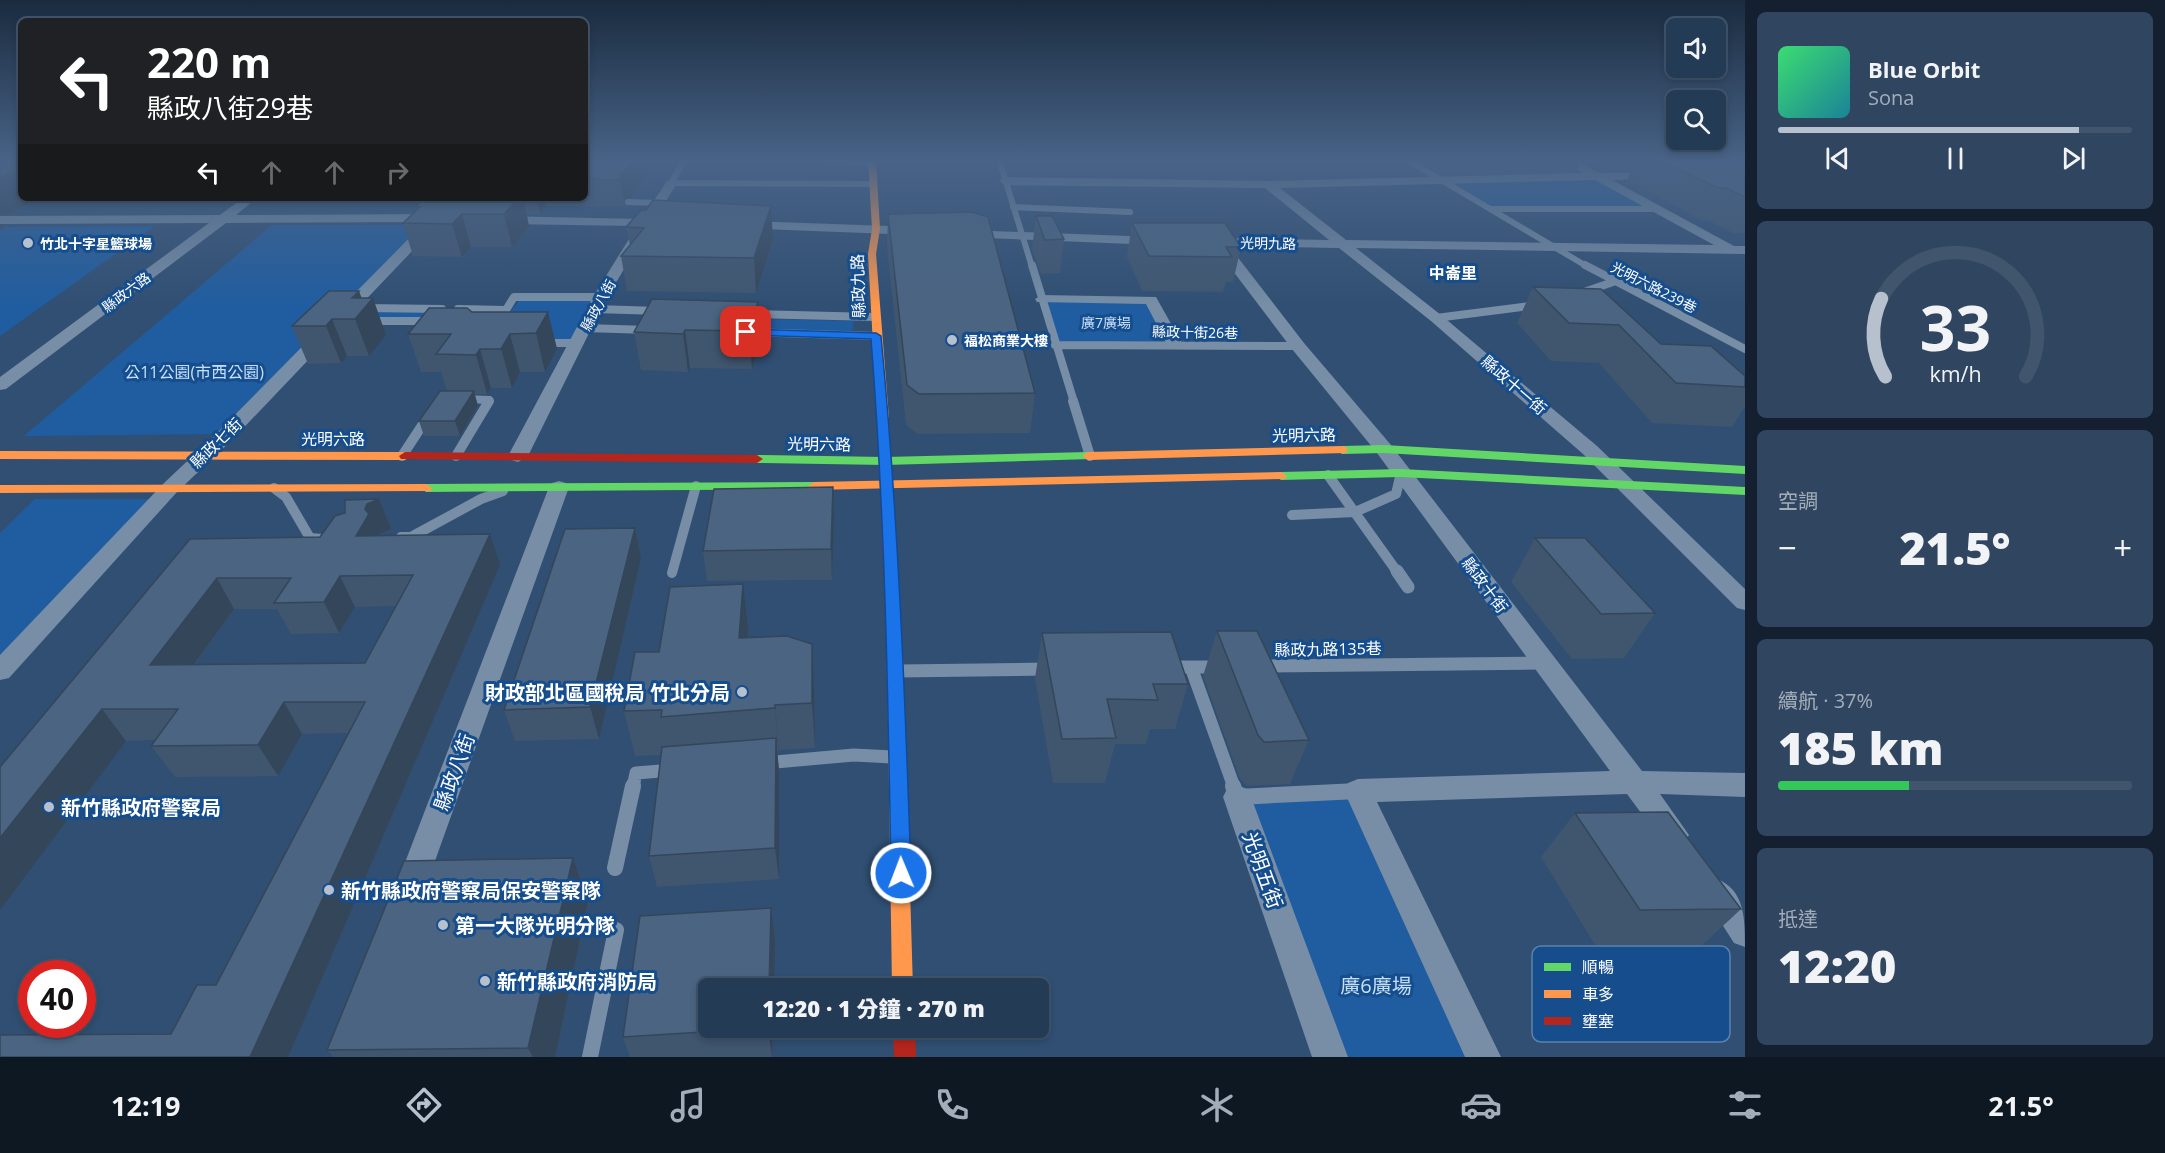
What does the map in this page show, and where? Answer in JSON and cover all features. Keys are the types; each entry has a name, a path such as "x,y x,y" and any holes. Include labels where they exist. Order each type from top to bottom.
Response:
{"main road":[{"name":"縣政九路","path":"875,208 876,229 872,254 896,672 903,978"},
{"name":"光明六路","path":"0,455 518,456 885,461 1384,449 1745,470"},
{"path":"0,489 886,486 1401,473 1745,491"},
{"path":"904,1038 905,1057"}],"street":[{"name":"縣政六路","path":"0,385 238,208"},
{"name":"縣政八街","path":"518,456 597,303 657,208"},
{"name":"縣政十一街","path":"1298,208 1436,318 1601,461 1745,603"},
{"path":"1657,208 1741,252"},
{"name":"縣政七街","path":"0,671 170,488 348,318 440,218 224,219"},
{"path":"3,222 224,219"},
{"path":"493,220 671,224"},
{"path":"729,225 927,232"},
{"path":"948,233 1172,241"},
{"name":"光明九路","path":"1196,242 1741,252"},
{"name":"縣政十街","path":"1219,242 1298,346 1384,449 1745,932"},
{"path":"1042,299 1151,300 1175,345"},
{"name":"縣政八街","path":"403,908 559,487"},
{"path":"1483,1057 1358,791 1635,782 1745,785"},
{"name":"光明五街","path":"1237,797 1330,1057"}],"lane":[{"path":"1013,208 1090,456"},
{"path":"1044,208 1130,212"},
{"path":"1491,209 1602,208"},
{"name":"光明六路239巷","path":"1491,209 1613,282 1745,349"},
{"path":"1570,297 1613,282"},
{"path":"348,318 506,310 514,297 664,311"},
{"path":"1436,318 1549,304"},
{"path":"734,313 875,317"},
{"path":"348,318 440,321"},
{"path":"585,328 654,330"},
{"path":"735,332 876,336"},
{"path":"530,343 577,343"},
{"name":"縣政十街26巷","path":"1055,345 1298,346"},
{"path":"450,399 489,400 456,456"},
{"path":"402,456 434,408"},
{"path":"1292,515 1355,512 1396,494 1401,473"},
{"path":"1328,475 1408,587"},
{"path":"672,573 696,486"},
{"path":"385,538 411,537 481,499 512,487"},
{"path":"274,488 286,497 310,538 331,539"},
{"name":"縣政九路135巷","path":"1156,667 1543,663"},
{"path":"1191,667 1237,797 1358,791"},
{"path":"896,672 1060,669"},
{"path":"752,764 855,755 898,757"},
{"path":"615,868 636,773 682,769"},
{"path":"590,1057 616,930"}],"green space":[{"path":"1490,208 1656,209 1491,209"},
{"name":"公11公園(市西公園)","path":"272,225 425,225 221,434 24,436"},
{"path":"155,226 0,336 0,231 6,227"},
{"name":"廣7廣場","path":"1042,299 1151,300 1175,345 1055,345"},
{"path":"519,301 592,301 571,340 495,339 508,320 357,318 364,310 511,311"},
{"path":"752,319 854,321 852,332 749,329"},
{"path":"35,499 159,499 0,671 0,533"},
{"name":"廣6廣場","path":"1358,791 1483,1057 1330,1057 1237,797"}],"building":[{"path":"419,208 509,208 504,214 462,214 452,224 403,223"},
{"path":"770,208 754,258 621,256 644,228 626,227 641,210"},
{"name":"福松商業大樓","path":"972,212 988,217 1035,393 919,394 907,385 888,214"},
{"path":"1036,216 1052,216 1064,239 1045,240"},
{"path":"1132,223 1225,223 1241,247 1226,247 1232,257 1149,256"},
{"path":"1533,287 1601,289 1661,344 1711,346 1745,376 1745,387 1676,383 1619,325 1569,323"},
{"path":"329,291 359,291 352,298 373,298 355,319 332,319 326,326 292,326"},
{"path":"652,299 758,302 749,331 685,330 683,334 634,332"},
{"path":"429,308 467,308 472,312 548,312 536,333 510,334 501,349 480,349 476,355 436,354 451,334 408,334"},
{"path":"440,391 474,391 455,421 419,421"},
{"path":"833,487 831,549 703,551 714,489"},
{"path":"379,499 367,504 365,509 369,514 356,536 490,534 250,1057 0,1057 0,1035 18,1035 18,1038 96,1038 96,1034 171,1034 197,985 216,985 365,702 284,702 258,745 151,746 178,709 102,709 0,838 0,767 190,539 320,537 335,516 345,513 345,500","holes":["413,575 365,663 150,665 217,578 291,578 274,603 324,602 340,576"]},
{"path":"635,528 590,707 504,710 565,529"},
{"path":"1535,538 1585,538 1655,613 1601,614"},
{"path":"743,584 739,638 787,636 812,644 812,703 661,717 662,710 624,711 635,652 659,652 670,587"},
{"path":"1217,631 1257,631 1309,740 1264,742 1258,735"},
{"path":"1171,632 1188,684 1153,684 1158,700 1107,699 1116,738 1062,739 1042,633"},
{"path":"776,738 775,848 649,856 662,747"},
{"path":"1668,812 1741,909 1640,910 1575,813"},
{"path":"573,858 528,1048 327,1050 404,861"},
{"path":"771,908 769,978 698,978 698,1032 623,1037 640,916"}],"traffic: fast":[{"path":"1342,450 1384,449 1745,470"},
{"path":"757,459 885,461 1088,456"},
{"path":"1281,476 1401,473 1745,491"},
{"path":"426,488 814,486"}],"traffic: slow":[{"path":"875,208 876,229 872,254 883,418"},
{"path":"1088,456 1342,450"},
{"path":"0,455 405,456"},
{"path":"814,486 1281,476"},
{"path":"0,489 426,488"},
{"path":"895,656 903,978"}],"traffic: jam":[{"path":"883,418 895,656"},
{"path":"405,456 757,459"},
{"path":"904,1038 905,1057"}],"place":[{"name":"竹北十字星籃球場","path":"28,243"},
{"name":"福松商業大樓","path":"952,340"},
{"name":"財政部北區國稅局 竹北分局","path":"742,692"},
{"name":"新竹縣政府警察局","path":"49,807"},
{"name":"新竹縣政府警察局保安警察隊","path":"329,890"},
{"name":"第一大隊光明分隊","path":"443,925"},
{"name":"新竹縣政府消防局","path":"485,981"}],"district":[{"name":"中崙里","path":"1453,273"}],"route":[{"path":"746,332 876,336 886,453 896,672 901,873"}]}
